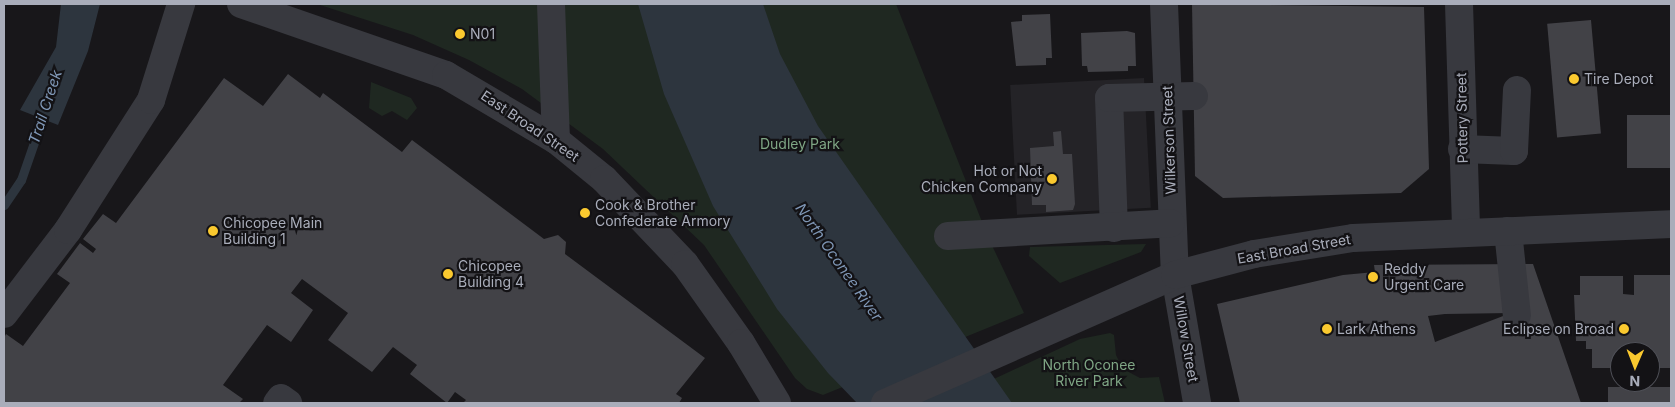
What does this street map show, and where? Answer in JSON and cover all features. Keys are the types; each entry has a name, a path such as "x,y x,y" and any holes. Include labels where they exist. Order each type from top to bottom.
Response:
{"street":[{"path":"4,314 68,230 151,100 181,4"},
{"name":"East Broad Street","path":"241,4 446,75 556,140 604,178 684,264 741,343 777,403"},
{"path":"551,4 556,140"},
{"name":"Wilkerson Street","path":"1164,4 1180,96 1171,223 1175,275"},
{"name":"Pottery Street","path":"1459,4 1466,233"},
{"path":"1462,149 1514,151 1518,90"},
{"path":"1114,228 1109,98 1180,96"},
{"path":"948,236 1114,228 1171,223"},
{"name":"East Broad Street","path":"885,403 1175,275 1254,254 1353,238 1671,224"},
{"path":"1508,231 1516,316"},
{"name":"Willow Street","path":"1175,275 1197,403"},
{"path":"277,403 281,398 288,403"}],"shaded area":[{"path":"1144,78 1151,208 1017,215 1010,85"}],"green space":[{"name":"Dudley Park","path":"317,4 896,4 988,237 1024,313 823,395 807,389 795,378 704,245 603,149 522,89 469,60 413,35"},
{"path":"371,82 411,98 417,108 407,120 392,111 382,116 369,108"},
{"path":"1146,244 1141,252 1060,283 1029,256 1030,247"},
{"name":"North Oconee River Park","path":"1110,333 1114,335 1116,355 1123,369 1140,378 1159,377 1165,403 942,403 1080,339"}],"water":[{"path":"61,4 100,4 88,51 58,125 20,110 56,47"},
{"name":"North Oconee River","path":"638,4 763,4 780,54 818,126 1012,403 857,403 828,373 777,309 713,206 664,94"}],"building":[{"path":"1192,4 1424,7 1429,169 1401,193 1223,198 1195,176"},
{"path":"1050,14 1052,58 1046,58 1046,65 1016,66 1011,22 1022,21 1022,15"},
{"name":"Tire Depot","path":"1591,20 1601,134 1557,137 1547,24"},
{"path":"1127,31 1135,33 1136,66 1128,66 1128,71 1088,72 1087,66 1082,66 1081,33"},
{"path":"288,74 320,98 323,93 402,152 412,140 544,239 558,235 566,242 565,254 705,358 676,394 682,398 679,403 463,403 466,400 455,392 447,403 410,374 417,365 393,347 372,372 328,340 348,313 302,279 291,293 313,310 291,342 267,325 223,385 243,399 239,403 4,403 4,338 6,334 23,346 70,283 57,274 80,243 93,253 96,249 83,239 103,214 116,223 224,78 263,106"},
{"path":"1627,115 1671,115 1671,168 1627,168"},
{"name":"Hot or Not Chicken Company","path":"1061,131 1063,154 1072,154 1075,204 1073,210 1046,212 1046,205 1032,205 1030,148 1054,146 1053,132"},
{"name":"Lark Athens","path":"1533,264 1581,403 1240,403 1217,304 1343,275 1375,272 1374,265","holes":["1511,313 1435,342 1428,316"]},
{"name":"Eclipse on Broad","path":"1634,275 1671,275 1671,368 1660,368 1660,342 1610,342 1610,368 1592,368 1592,349 1586,349 1586,341 1576,341 1574,295 1580,295 1580,276 1623,276 1623,294 1634,295"},
{"path":"1608,387 1610,387 1610,392 1660,392 1660,387 1671,387 1671,403 1608,403"}],"waterway":[{"name":"Trail Creek","path":"4,205 21,180 46,108"}],"place":[{"name":"N01","path":"460,34"},
{"name":"Tire Depot","path":"1574,79"},
{"name":"Hot or Not Chicken Company","path":"1052,179"},
{"name":"Cook & Brother Confederate Armory","path":"585,213"},
{"name":"Chicopee Main Building 1","path":"213,231"},
{"name":"Chicopee Building 4","path":"448,274"},
{"name":"Reddy Urgent Care","path":"1373,277"},
{"name":"Lark Athens","path":"1327,329"},
{"name":"Eclipse on Broad","path":"1624,329"}]}
